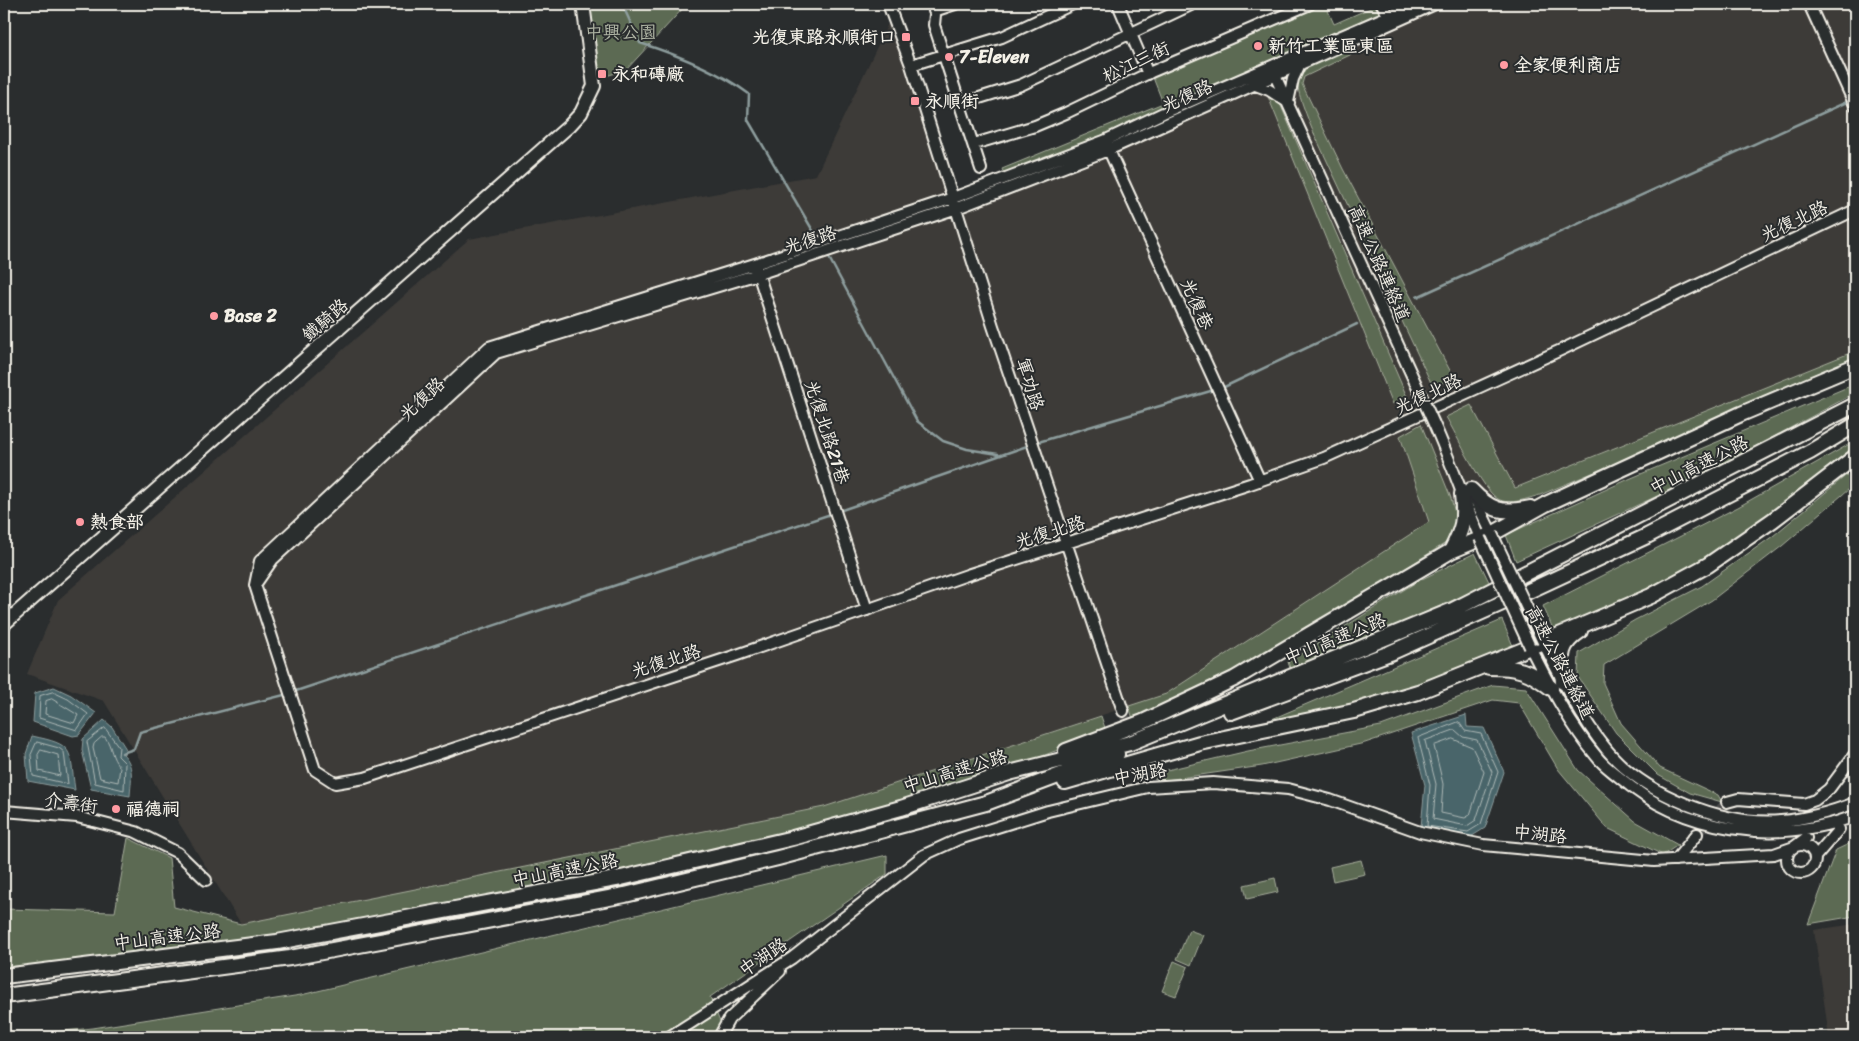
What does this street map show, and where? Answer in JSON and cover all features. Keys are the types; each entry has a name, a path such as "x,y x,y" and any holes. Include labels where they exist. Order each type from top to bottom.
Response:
{"highway":[{"path":"1009,773 1142,722 1234,679 1451,551 1486,536 1546,504 1741,414 1855,366"},
{"name":"中山高速公路","path":"4,976 276,942 622,878 793,838 901,808 1009,773 1130,743 1453,610 1855,405"},
{"name":"中山高速公路","path":"4,996 290,958 625,895 778,858 986,803 1390,652 1520,595 1647,536 1810,452 1855,425"},
{"path":"986,803 1200,743 1354,711 1418,692 1651,596 1708,565 1773,520 1855,457"},
{"path":"1451,551 1462,530 1466,492 1495,509 1510,512 1546,504"},
{"path":"1480,667 1512,667 1557,685 1561,652 1571,637 1600,618"}],"main road":[{"name":"鐵騎路","path":"4,624 569,126 581,113 594,86 583,4"}],"street":[{"path":"888,4 911,65 1002,37 1073,4"},
{"path":"955,4 935,7 934,25 981,169"},
{"path":"1118,4 1148,74"},
{"path":"960,104 1021,85 1193,4"},
{"name":"松江三街","path":"974,144 1035,126 1148,74 1310,4"},
{"path":"1382,4 1390,20"},
{"name":"光復路","path":"287,686 255,585 260,561 489,347 756,269 816,255 957,208 1253,84 1273,71 1300,64 1390,20 1416,4"},
{"name":"光復路","path":"756,269 813,244 1106,146 1390,20 1435,4"},
{"path":"1809,4 1855,105"},
{"path":"1253,84 1268,90 1289,103 1293,79 1300,64"},
{"name":"軍功路","path":"911,65 1028,432 1068,544 1123,711"},
{"name":"高速公路連絡道","path":"1273,71 1457,475 1557,685 1568,719 1598,759 1635,790 1680,815 1718,826 1780,827"},
{"name":"光復巷","path":"1106,146 1260,481"},
{"name":"光復北路","path":"287,686 315,770 336,783 365,778 967,575 1260,481 1384,432 1855,210"},
{"name":"光復北路21巷","path":"756,269 867,610"},
{"path":"1727,802 1738,799 1804,804 1815,800 1829,789 1853,762"},
{"name":"中湖路","path":"669,1037 792,958 924,855 959,839 1048,811 1157,786 1213,783 1253,784 1288,789 1330,800 1420,832 1483,845 1654,861 1774,854 1794,847 1806,838"},
{"path":"1780,827 1855,804"},
{"name":"介壽街","path":"4,811 77,817 136,832 178,853 206,880"},
{"path":"1780,827 1805,830 1833,824 1855,816"},
{"path":"1774,854 1796,872 1806,872 1813,866 1815,857 1839,829"},
{"path":"1676,860 1697,834"},
{"path":"1790,867 1787,859 1794,847 1807,846 1815,857"},
{"path":"719,1037 729,1019 792,958"}],"shaded area":[{"path":"1427,4 1855,4 1855,351 1429,522 1166,694 824,807 241,924 104,701 27,674 58,600 469,239 816,175 895,9 958,202 1110,147"},
{"path":"1855,924 1855,1037 1829,1037 1814,930"}],"green space":[{"name":"中興公園","path":"590,4 687,4 626,70 599,78"},
{"path":"1315,4 1325,4 1334,24 1375,6 1381,16 1103,139 1005,176 1002,169 1163,103 1152,75"},
{"path":"1349,46 1352,54 1304,77 1302,84 1343,169 1454,378 1433,387 1312,129 1300,94 1298,83 1300,74 1305,67"},
{"path":"1267,94 1274,98 1281,106 1407,397 1393,404"},
{"path":"1855,351 1855,362 1540,495 1519,501 1503,501 1492,494 1470,461 1446,417 1471,405 1515,488"},
{"path":"1855,384 1855,393 1705,474 1516,561 1506,535 1629,479"},
{"path":"1421,424 1451,498 1459,528 1449,541 1334,614 1255,661 1175,702 1133,719 1129,706 1166,694 1429,522 1400,436"},
{"path":"1855,441 1855,449 1708,560 1644,594 1554,631 1543,606 1738,507"},
{"path":"1855,468 1855,484 1782,546 1712,600 1604,665 1603,683 1621,723 1660,768 1718,795 1722,802 1690,793 1658,775 1616,733 1578,677 1579,653 1635,620 1702,586 1773,536"},
{"path":"1475,553 1490,584 1291,671 1288,662 1418,581"},
{"path":"1502,620 1513,646 1400,692 1299,719 1272,719"},
{"path":"1493,685 1526,688 1578,770 1635,821 1678,845 1663,855 1607,828 1558,769 1519,703 1493,700 1365,743 1262,766 1159,781 1150,774 1248,751 1381,726"},
{"path":"1101,716 1106,731 966,786 792,837 483,898 240,942 4,968 4,909 115,912 128,838 169,858 174,907 241,924 824,807"},
{"path":"1855,841 1855,916 1808,924 1836,850"},
{"path":"887,855 887,874 710,997 726,1037 4,1037 93,1028 301,995"},
{"path":"1361,860 1365,874 1333,881 1330,867"},
{"path":"1275,878 1278,892 1247,899 1244,885"},
{"path":"1189,930 1203,935 1191,965 1177,959"},
{"path":"1174,961 1188,967 1176,996 1162,991"}],"water":[{"path":"54,687 71,695 96,713 79,735 73,736 33,722 35,693"},
{"path":"1466,715 1467,727 1484,728 1504,772 1485,828 1469,838 1421,827 1425,785 1411,733"},
{"path":"104,720 112,727 126,749 122,753 131,768 130,796 91,789 82,750 83,739"},
{"path":"32,736 56,742 67,751 72,765 75,790 28,781 26,754"}],"waterway":[{"path":"622,4 640,43 697,64 737,85 749,94 748,120 819,241"},
{"path":"1417,297 1849,101"},
{"path":"827,254 917,421 943,441 967,449 998,454"},
{"path":"1220,389 1357,324"},
{"path":"1035,443 1214,390"},
{"path":"839,511 1030,445"},
{"path":"293,692 834,513"},
{"path":"122,753 134,749 140,732 288,694"}],"tunnel":[{"path":"1123,711 1148,787"},
{"path":"1697,834 1727,802"}],"place":[{"name":"光復東路永順街口","path":"906,37"},
{"name":"新竹工業區東區","path":"1258,46"},
{"name":"7-Eleven","path":"949,57"},
{"name":"全家便利商店","path":"1504,65"},
{"name":"永和磚廠","path":"602,74"},
{"name":"永順街","path":"915,101"},
{"name":"Base 2","path":"214,316"},
{"name":"熱食部","path":"80,522"},
{"name":"福德祠","path":"116,809"}]}
